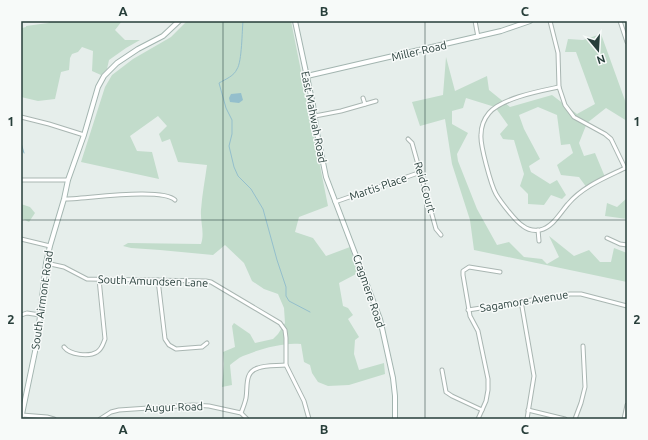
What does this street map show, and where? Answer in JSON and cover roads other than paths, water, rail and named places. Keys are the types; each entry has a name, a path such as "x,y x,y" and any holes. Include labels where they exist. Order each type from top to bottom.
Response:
{"street":[{"name":"South Airmont Road","path":"22,417 37,342 46,263 68,180 84,135 98,88 104,76 117,63 138,49 163,36 179,21"},
{"name":"East Mahwah Road","path":"295,21 315,116 323,165 335,202 340,212"},
{"path":"475,21 478,37"},
{"name":"Miller Road","path":"307,76 478,37 510,29 530,21"},
{"path":"550,21 558,53 559,87 565,105 571,114 578,120 608,136 614,143 626,167 581,192 545,229 530,230 520,224 496,194 482,146 481,131 486,117 497,106 521,97 559,87"},
{"path":"620,21 627,42"},
{"path":"363,98 365,104"},
{"path":"315,116 341,111 376,101"},
{"path":"21,117 84,135"},
{"name":"Reid Court","path":"408,139 412,143 436,229 441,235"},
{"name":"Martis Place","path":"335,202 421,172"},
{"path":"21,180 68,180"},
{"path":"64,199 79,199 107,195 161,194 175,200"},
{"name":"Cragmere Road","path":"340,212 380,319 396,396 395,419"},
{"path":"538,230 539,241"},
{"path":"607,238 620,244 627,245"},
{"path":"21,239 50,246"},
{"name":"South Amundsen Lane","path":"46,263 64,267 87,279 211,282 280,323 286,338 286,365"},
{"path":"478,419 488,390 488,380 478,331 468,310 463,271 469,266 500,272"},
{"path":"64,347 67,351 72,353 91,354 98,352 103,347 105,339 99,279"},
{"path":"158,280 165,339 169,345 176,349 197,348 208,343"},
{"name":"Sagamore Avenue","path":"468,310 570,294 581,294 627,306"},
{"path":"521,301 534,376 527,419"},
{"path":"21,315 27,313 40,315"},
{"path":"575,419 585,387 583,346"},
{"path":"247,419 241,413 246,396 246,385 252,371 263,366 286,365 304,401 309,419"},
{"path":"442,370 446,392 482,410"},
{"name":"Augur Road","path":"100,419 111,412 119,410 193,405 209,406 241,413"},
{"path":"624,419 627,405"},
{"path":"528,410 565,419"},
{"path":"22,417 47,417 54,419"}],"water":[{"path":"241,93 243,100 239,103 230,102 229,98 231,94"}],"waterway":[{"path":"243,21 239,65 232,75 219,83 226,108 232,120 232,134 229,146 234,167 238,176 251,189 263,209 286,287 286,296 289,301 310,312"},
{"path":"21,143 24,153"}]}
